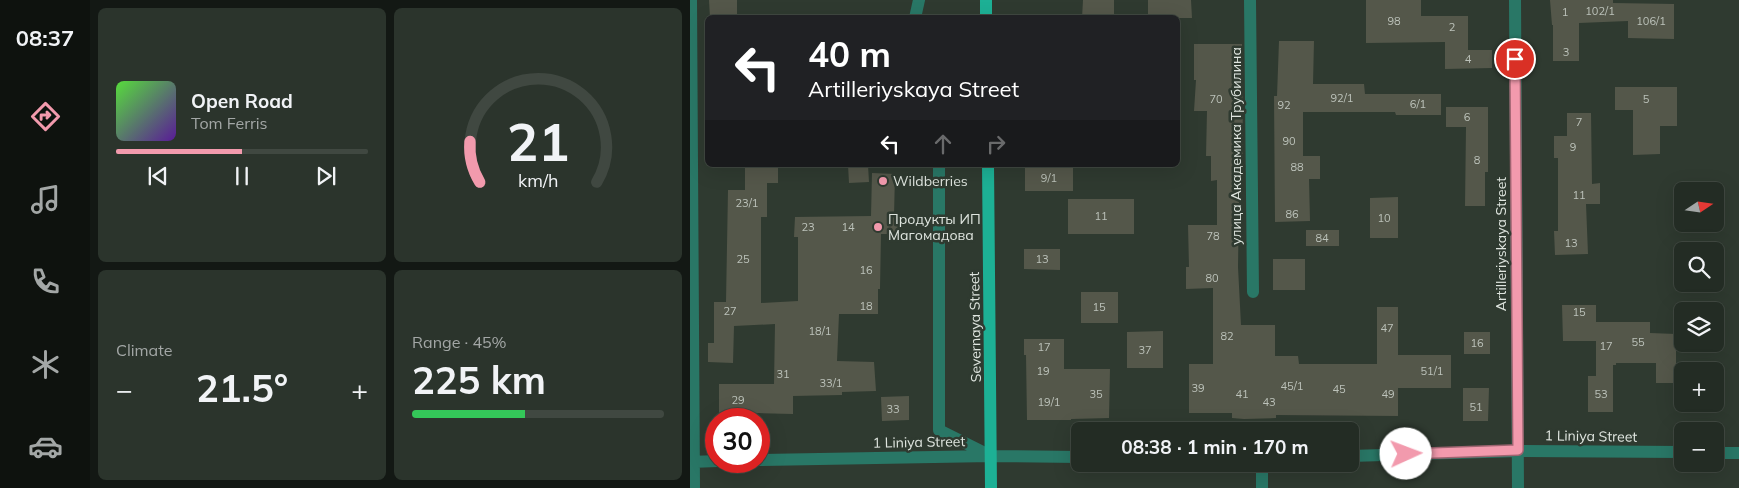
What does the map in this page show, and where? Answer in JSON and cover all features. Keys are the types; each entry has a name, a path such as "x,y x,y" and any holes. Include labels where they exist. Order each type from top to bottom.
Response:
{"main road":[{"path":"986,0 986,15"},
{"name":"Severnaya Street","path":"988,167 992,488"}],"street":[{"path":"691,0 692,462 694,488"},
{"path":"916,15 919,0"},
{"name":"улица Академика Трубилина","path":"1250,0 1253,292"},
{"name":"Artilleriyskaya Street","path":"1515,0 1518,488"},
{"path":"939,167 939,430 991,456"},
{"name":"1 Liniya Street","path":"1359,456 1518,450 1674,452"},
{"path":"1724,453 1739,453"},
{"name":"1 Liniya Street","path":"770,460 991,456 1071,457"},
{"path":"692,462 705,462"},
{"path":"1262,472 1262,488"}],"building":[{"path":"709,0 737,0 737,15 710,15"},
{"path":"1083,0 1114,0 1114,15 1082,15"},
{"path":"1148,0 1191,0 1192,18 1180,18 1180,15 1148,15"},
{"path":"1366,0 1421,0 1421,16 1468,16 1468,50 1492,50 1492,68 1445,69 1445,42 1366,43"},
{"path":"1550,0 1613,0 1613,3 1674,4 1674,39 1628,38 1628,21 1579,23 1579,61 1553,61 1553,25"},
{"path":"1279,41 1314,41 1313,84 1364,84 1365,94 1441,94 1441,115 1396,115 1395,112 1303,112 1303,156 1320,156 1320,179 1309,179 1310,221 1275,222 1274,96 1277,96"},
{"path":"1194,44 1242,44 1243,157 1238,157 1236,200 1239,200 1238,267 1241,325 1275,325 1275,356 1298,356 1299,364 1377,364 1377,307 1398,307 1398,355 1451,355 1451,388 1398,388 1398,416 1276,415 1276,418 1244,419 1232,418 1232,413 1189,413 1189,364 1213,364 1213,288 1186,289 1186,267 1189,267 1188,225 1217,225 1217,180 1211,181 1211,156 1206,156 1207,111 1194,111 1196,80 1194,80"},
{"path":"1615,87 1677,87 1677,126 1660,126 1660,154 1633,155 1633,110 1615,110"},
{"path":"1446,107 1488,107 1488,172 1485,172 1485,206 1465,206 1466,127 1446,127"},
{"path":"1567,113 1591,113 1592,184 1600,183 1600,204 1586,204 1588,254 1555,255 1554,231 1558,231 1558,158 1554,158 1554,136 1567,136"},
{"path":"745,167 778,167 778,183 767,183 767,217 761,217 761,303 798,301 798,237 794,237 795,217 871,216 872,173 895,174 894,216 898,216 899,234 881,234 878,314 839,314 837,361 874,362 876,391 842,392 842,395 793,396 793,414 770,413 770,408 719,408 719,384 774,384 775,324 734,326 733,363 708,362 708,343 714,343 714,302 726,302 728,190 745,190"},
{"path":"848,167 868,167 869,182 849,183"},
{"path":"1025,167 1073,167 1073,191 1025,191"},
{"path":"1398,197 1398,238 1370,238 1370,198"},
{"path":"1068,199 1134,199 1134,234 1068,234"},
{"path":"1306,230 1339,230 1339,246 1306,246"},
{"path":"1024,249 1060,249 1060,270 1024,269"},
{"path":"1273,259 1305,259 1305,290 1273,290"},
{"path":"1081,292 1118,292 1118,323 1081,323"},
{"path":"1562,305 1596,305 1596,322 1650,322 1650,333 1674,334 1676,362 1674,362 1674,383 1656,383 1656,363 1616,363 1616,365 1613,365 1613,412 1588,412 1588,376 1596,376 1596,341 1563,341"},
{"path":"1163,331 1163,368 1127,368 1127,332"},
{"path":"1464,332 1490,332 1490,354 1464,354"},
{"path":"1024,339 1064,339 1064,369 1110,369 1109,418 1027,420"},
{"path":"1463,388 1489,388 1488,421 1463,421"},
{"path":"909,396 909,420 882,421 881,397"}],"place":[{"name":"Wildberries","path":"883,181"},
{"name":"Продукты ИП Магомадова","path":"878,227"}],"route":[{"path":"1406,454 1518,450 1515,59"}]}
